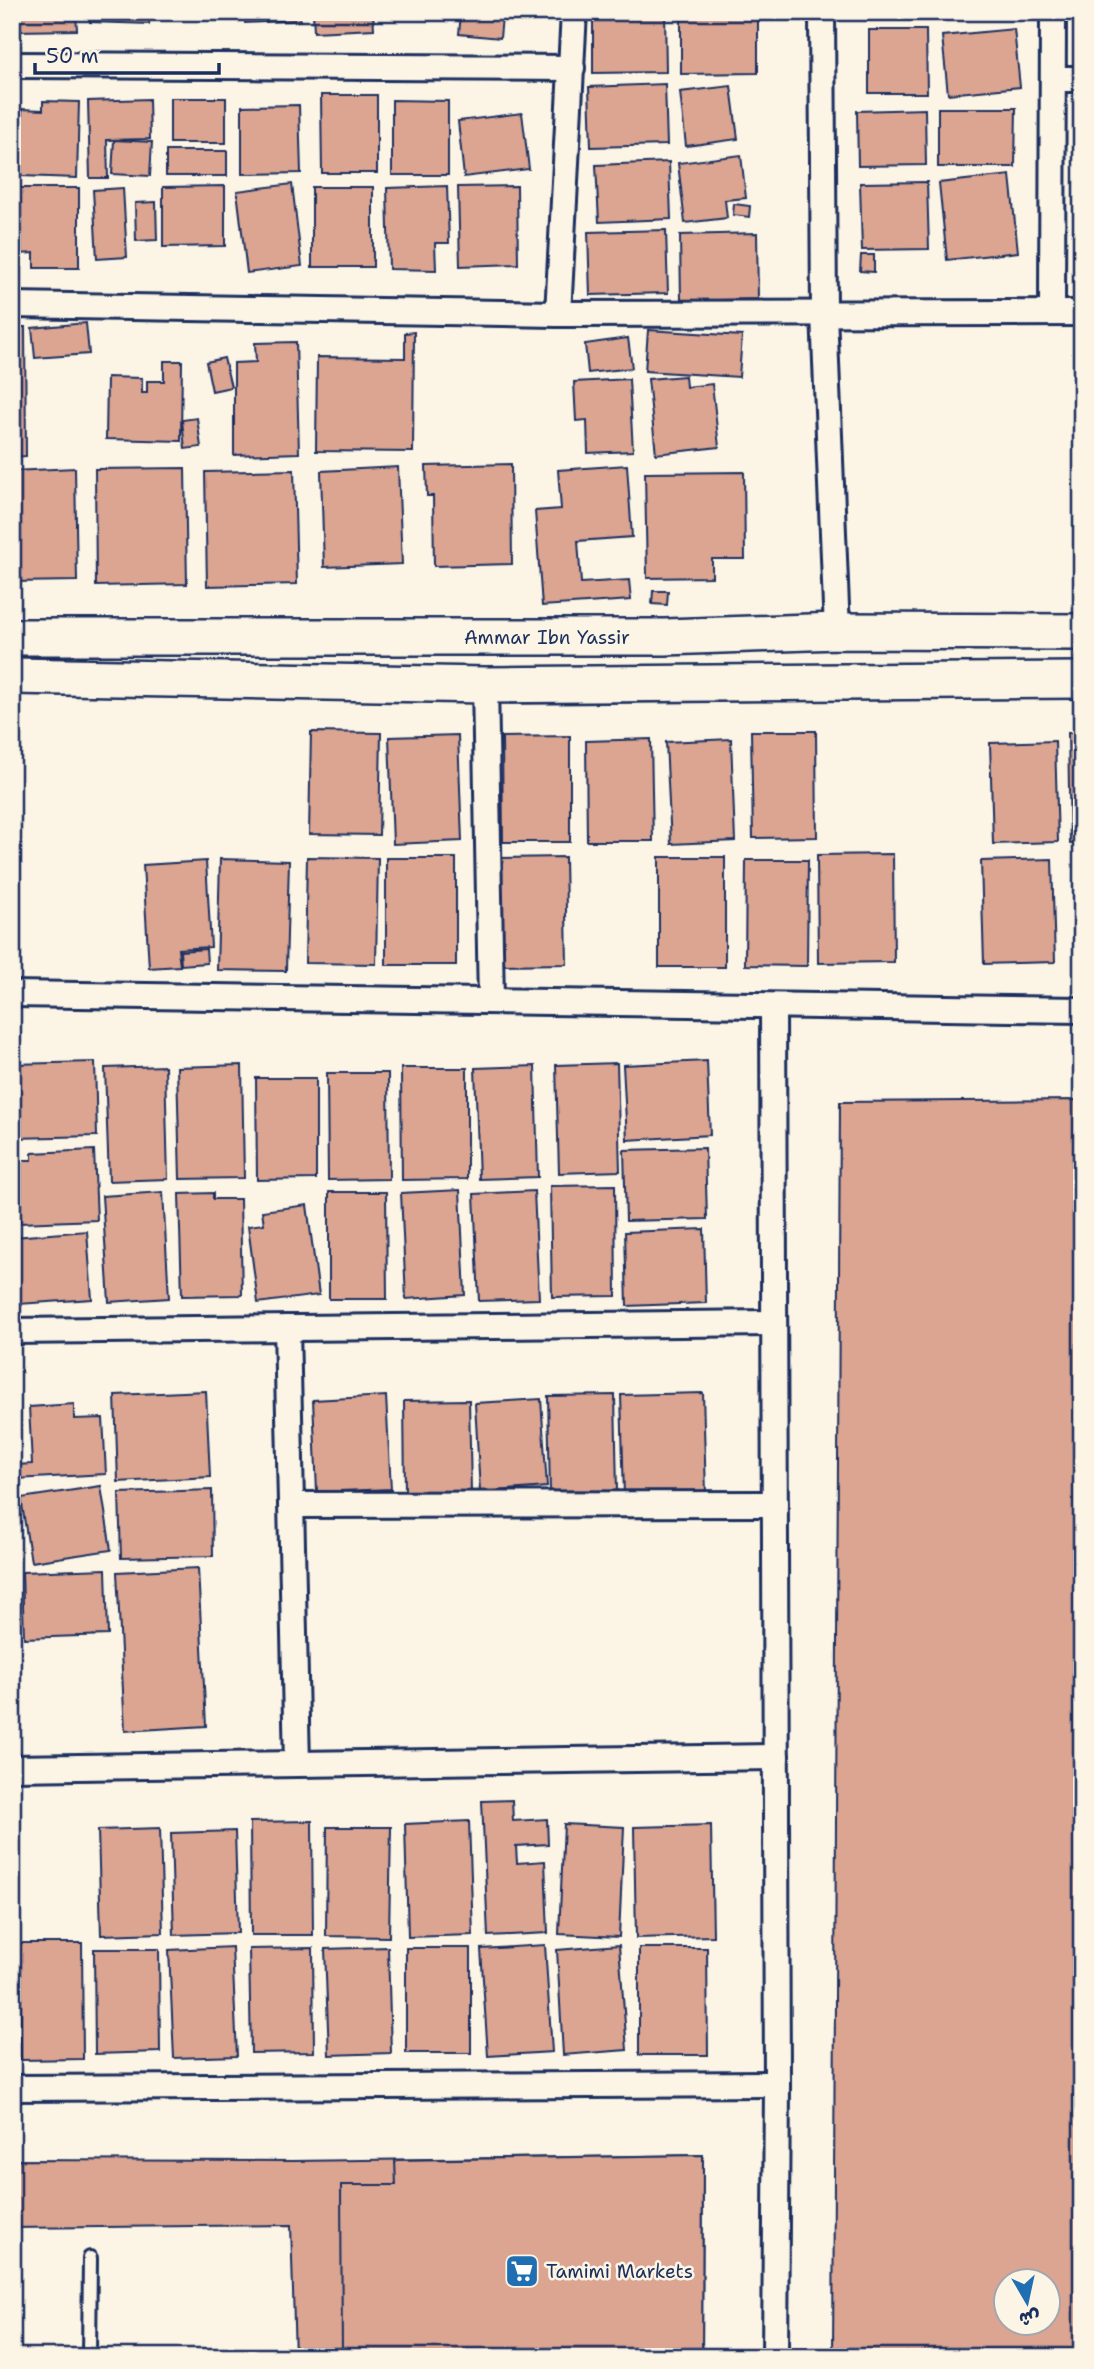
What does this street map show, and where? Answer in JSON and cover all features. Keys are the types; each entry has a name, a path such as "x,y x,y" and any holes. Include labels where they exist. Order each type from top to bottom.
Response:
{"street":[{"path":"558,314 574,12"},
{"path":"822,12 824,313 837,631"},
{"path":"1052,313 1053,12"},
{"path":"12,65 572,68"},
{"path":"1052,79 1082,79"},
{"path":"12,305 558,314 1082,313"},
{"name":"Ammar Ibn Yassir","path":"12,636 665,637 837,631 1082,632"},
{"path":"12,676 485,685 1082,680"},
{"path":"485,685 492,1001"},
{"path":"12,994 1082,1010"},
{"path":"773,1006 777,2084 775,2357"},
{"path":"12,1331 774,1324"},
{"path":"287,1328 297,1765"},
{"path":"291,1505 775,1504"},
{"path":"12,1768 776,1757"},
{"path":"12,2088 777,2084"}],"lane":[{"path":"89,2357 90,2258"}],"building":[{"path":"15,12 76,12 77,30 16,31"},
{"path":"90,12 150,12 149,24 90,22"},
{"path":"167,12 226,12 226,14 168,18"},
{"path":"244,12 300,12 300,20 245,23"},
{"path":"313,12 373,12 374,29 314,32"},
{"path":"593,12 665,12 666,72 593,73"},
{"path":"681,12 758,12 758,73 681,74"},
{"path":"860,12 929,12 929,16 860,17"},
{"path":"944,12 974,12 974,17 944,17"},
{"path":"461,13 502,17 500,38 459,34"},
{"path":"1014,29 1020,87 948,94 942,36"},
{"path":"869,30 926,30 927,93 869,93"},
{"path":"665,84 667,145 591,147 589,87"},
{"path":"731,86 738,139 686,146 680,92"},
{"path":"321,95 377,95 377,173 322,173"},
{"path":"170,98 226,98 226,143 170,143"},
{"path":"149,99 150,139 107,140 108,178 90,178 88,101"},
{"path":"392,100 448,101 448,175 392,175"},
{"path":"43,101 79,102 77,178 21,176 22,109 43,110"},
{"path":"299,105 301,173 242,174 242,106"},
{"path":"938,108 1016,108 1015,167 938,167"},
{"path":"925,109 926,165 858,166 857,111"},
{"path":"522,113 529,169 464,177 458,121"},
{"path":"114,140 152,142 150,176 112,174"},
{"path":"166,151 227,151 227,176 166,176"},
{"path":"741,155 746,198 725,200 727,218 685,223 678,163"},
{"path":"669,162 671,219 599,222 596,165"},
{"path":"1010,175 1018,252 947,260 939,183"},
{"path":"927,182 929,249 862,250 860,183"},
{"path":"292,184 302,266 247,273 237,191"},
{"path":"225,186 225,246 163,247 163,187"},
{"path":"447,186 449,243 435,243 436,270 389,269 387,188"},
{"path":"517,186 518,264 460,266 458,187"},
{"path":"312,187 373,187 373,267 312,267"},
{"path":"19,188 79,188 79,268 34,268 34,253 19,254"},
{"path":"123,188 127,257 97,259 93,190"},
{"path":"156,202 157,240 136,241 135,203"},
{"path":"734,204 750,206 749,217 733,215"},
{"path":"666,230 668,293 590,295 588,232"},
{"path":"757,233 758,299 681,301 680,235"},
{"path":"861,255 874,255 874,272 860,271"},
{"path":"86,323 89,354 35,358 32,328"},
{"path":"12,327 25,327 26,456 12,457"},
{"path":"648,330 742,336 739,377 645,371"},
{"path":"414,332 413,452 316,451 317,357 405,358 405,333"},
{"path":"628,338 632,368 588,373 585,344"},
{"path":"296,342 299,453 234,455 234,363 256,362 255,343"},
{"path":"224,358 231,387 212,391 206,362"},
{"path":"164,361 182,361 181,441 106,439 107,377 142,378 142,393 147,393 147,381 164,381"},
{"path":"685,376 686,387 712,384 719,447 656,454 648,379"},
{"path":"629,379 633,451 588,453 587,420 576,421 574,382"},
{"path":"197,418 201,447 185,449 182,420"},
{"path":"511,464 512,564 434,566 433,496 427,496 426,466"},
{"path":"627,465 632,537 578,541 581,583 629,580 631,600 542,606 535,511 561,509 558,470"},
{"path":"398,467 402,564 324,567 321,471"},
{"path":"75,468 77,581 12,582 12,471"},
{"path":"185,468 187,584 96,586 95,469"},
{"path":"294,470 297,584 207,586 205,472"},
{"path":"744,472 745,559 712,559 712,577 647,578 645,473"},
{"path":"653,591 668,591 667,605 652,604"},
{"path":"751,731 816,731 817,837 753,838"},
{"path":"311,732 381,733 379,835 309,834"},
{"path":"1068,733 1082,733 1082,843 1070,844"},
{"path":"458,735 462,841 393,844 389,737"},
{"path":"570,736 570,842 503,842 502,737"},
{"path":"651,739 653,841 587,841 586,741"},
{"path":"731,739 735,841 671,844 666,742"},
{"path":"1055,741 1058,842 993,844 990,743"},
{"path":"893,854 894,962 818,963 817,855"},
{"path":"307,857 378,858 376,964 305,963"},
{"path":"565,857 567,964 500,965 499,858"},
{"path":"659,857 725,857 725,967 659,967"},
{"path":"386,858 456,858 456,965 386,965"},
{"path":"220,859 289,861 286,971 217,970"},
{"path":"1052,859 1055,962 984,964 981,861"},
{"path":"746,860 808,860 807,966 745,965"},
{"path":"206,861 211,947 178,949 180,966 149,968 143,865"},
{"path":"206,949 207,963 181,965 180,951"},
{"path":"707,1061 710,1135 627,1140 623,1065"},
{"path":"95,1062 97,1136 14,1138 12,1064"},
{"path":"617,1063 620,1171 559,1173 556,1065"},
{"path":"242,1065 244,1178 180,1179 177,1067"},
{"path":"165,1066 168,1179 109,1181 105,1068"},
{"path":"535,1066 538,1177 479,1179 475,1068"},
{"path":"401,1068 467,1068 467,1179 402,1180"},
{"path":"327,1073 388,1073 389,1179 328,1180"},
{"path":"256,1078 316,1078 316,1179 257,1180"},
{"path":"1082,1100 1082,2357 833,2357 840,1102"},
{"path":"705,1148 707,1219 626,1221 624,1150"},
{"path":"94,1150 97,1220 20,1223 17,1160 32,1160 32,1153"},
{"path":"615,1185 616,1296 552,1297 550,1186"},
{"path":"460,1190 465,1295 406,1299 401,1193"},
{"path":"534,1191 539,1299 479,1301 474,1194"},
{"path":"163,1192 169,1298 109,1302 102,1196"},
{"path":"329,1192 386,1192 387,1299 329,1299"},
{"path":"213,1193 213,1199 240,1199 242,1295 182,1296 179,1194"},
{"path":"307,1205 319,1295 258,1303 248,1226 264,1224 262,1211"},
{"path":"704,1229 706,1303 627,1306 625,1232"},
{"path":"87,1231 92,1299 19,1304 14,1237"},
{"path":"206,1391 210,1477 118,1482 115,1395"},
{"path":"703,1393 706,1494 624,1496 621,1395"},
{"path":"615,1395 617,1491 550,1493 548,1396"},
{"path":"386,1396 391,1489 317,1492 313,1400"},
{"path":"541,1399 547,1487 480,1492 475,1403"},
{"path":"469,1400 471,1492 405,1493 404,1401"},
{"path":"74,1404 74,1419 103,1418 106,1474 16,1479 15,1465 32,1464 29,1407"},
{"path":"101,1486 111,1550 31,1562 21,1498"},
{"path":"212,1490 213,1556 121,1558 119,1493"},
{"path":"198,1568 206,1726 125,1731 117,1572"},
{"path":"106,1569 108,1635 24,1638 22,1572"},
{"path":"512,1800 513,1821 547,1819 548,1844 516,1846 517,1863 545,1861 548,1933 488,1936 482,1801"},
{"path":"312,1821 313,1935 251,1935 250,1822"},
{"path":"469,1821 473,1935 408,1937 405,1824"},
{"path":"564,1824 624,1827 619,1937 559,1934"},
{"path":"711,1825 713,1936 636,1938 634,1827"},
{"path":"327,1827 391,1827 389,1937 326,1936"},
{"path":"160,1828 163,1933 101,1935 98,1830"},
{"path":"235,1831 238,1933 174,1935 171,1833"},
{"path":"20,1943 82,1943 83,2059 21,2060"},
{"path":"545,1945 552,2052 488,2056 481,1949"},
{"path":"619,1945 627,2050 563,2055 557,1950"},
{"path":"232,1947 237,2056 174,2058 169,1950"},
{"path":"388,1947 391,2053 329,2055 325,1949"},
{"path":"313,1948 314,2052 251,2053 249,1949"},
{"path":"406,1948 471,1948 471,2053 406,2053"},
{"path":"639,1948 707,1948 708,2055 639,2055"},
{"path":"94,1949 159,1949 160,2052 95,2054"},
{"name":"Tamimi Markets","path":"703,2155 702,2357 295,2357 291,2225 12,2228 12,2160 293,2161"},
{"name":"Tamimi Markets","path":"703,2155 702,2357 342,2357 341,2185 396,2185 395,2160"}],"place":[{"name":"Tamimi Markets","path":"522,2271"}]}
